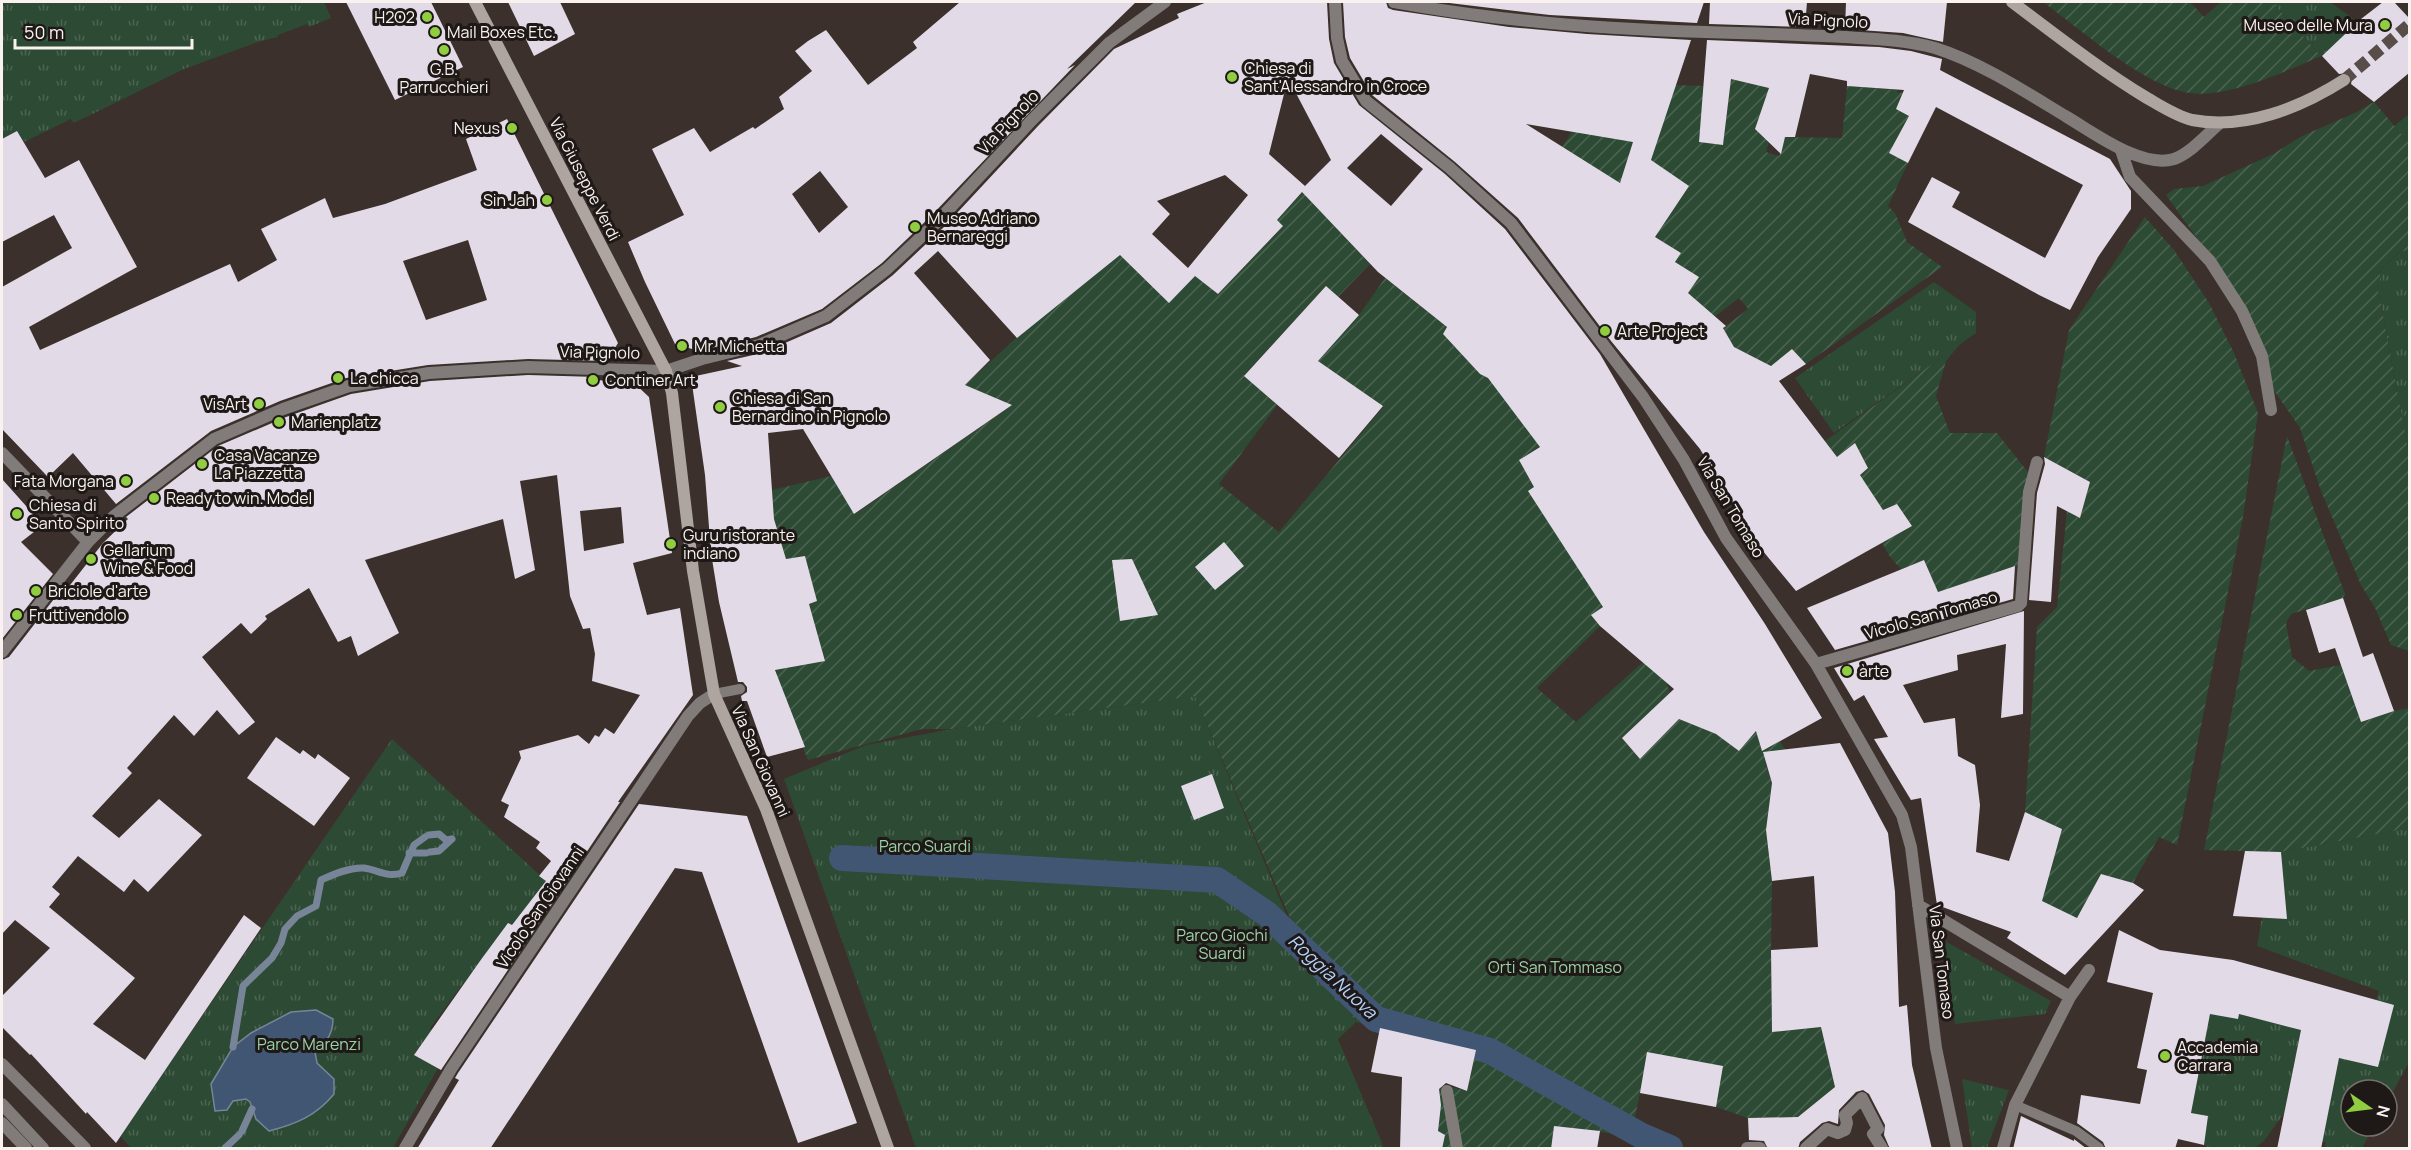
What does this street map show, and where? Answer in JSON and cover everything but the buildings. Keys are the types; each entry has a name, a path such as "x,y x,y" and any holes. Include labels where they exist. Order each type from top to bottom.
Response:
{"street":[{"name":"Via Giuseppe Verdi","path":"475,2 666,371"},
{"name":"Via Pignolo","path":"2,652 88,542 114,516 214,439 283,409 349,386 429,373 528,367 666,371 702,359 759,345 826,316 887,269 944,216 1032,120 1108,43 1165,2"},
{"name":"Via San Tomaso","path":"1335,2 1337,38 1342,60 1366,101 1450,168 1510,223 1643,397 1684,460 1726,538 1816,664 1902,815 1911,847 1936,1048 1957,1149"},
{"name":"Via Pignolo","path":"1394,2 1546,23 1634,30 1779,34 1905,41 1937,49 1974,65 2029,94 2121,150 2154,160 2174,159 2180,156 2220,123"},
{"path":"2012,2 2082,55 2169,111 2191,119 2220,123 2272,113 2322,94 2344,80"},
{"path":"2121,150 2130,177 2210,261 2242,311 2262,356 2271,410"},
{"name":"Via San Giovanni","path":"666,371 672,393 693,571 714,694 766,809 888,1149"},
{"path":"2,453 88,542"},
{"name":"Vicolo San Tomaso","path":"1816,664 2018,606 2021,603 2029,492 2037,462"},
{"name":"Vicolo San Giovanni","path":"405,1149 452,1069 688,716 700,703 714,694"},
{"path":"1918,905 2070,998"},
{"path":"2002,1149 2015,1106 2070,998 2089,970"},
{"path":"2,1064 85,1149"},
{"path":"1447,1091 1457,1149"},
{"path":"1806,1149 1827,1129 1838,1132 1845,1130 1847,1123 1845,1115 1862,1098 1878,1129 1874,1134 1882,1149"},
{"path":"2,1104 43,1149"},
{"path":"2,1123 26,1149"},
{"path":"1747,1149 1760,1149"}],"lane":[{"path":"714,694 740,689"},
{"path":"2015,1106 2076,1131 2099,1149"}],"green space":[{"path":"2,2 324,2 331,18 309,27 307,24 278,35 278,37 184,69 74,123 71,119 24,142 17,131 2,139"},
{"path":"2043,2 2190,2 2204,17 2221,2 2272,2 2318,53 2324,55 2239,88 2205,94 2189,93 2152,80 2113,55"},
{"path":"2272,2 2330,2 2358,22 2324,55 2318,53"},
{"path":"1731,79 1769,88 1769,142 1766,152 1779,156 1785,137 1842,138 1847,86 1897,90 1903,93 1909,116 1890,153 1908,163 1888,206 1895,213 1907,242 1942,267 1806,364 1792,349 1771,366 1734,347 1723,328 1748,309 1739,298 1713,318 1688,293 1698,277 1675,262 1681,253 1655,237 1688,185 1669,173 1650,202 1557,154 1574,129 1676,85 1704,86 1699,141 1723,145"},
{"path":"2374,102 2409,143 2409,250 2399,252 2381,269 2378,289 2409,454 2409,651 2391,645 2375,608 2361,585 2321,491 2300,428 2273,389 2209,255 2166,195 2174,189 2203,186 2273,154 2302,136"},
{"path":"2409,114 2409,143 2394,126"},
{"name":"Orti San Tommaso","path":"1302,192 1370,264 1338,297 1326,286 1244,375 1277,405 1219,484 1279,532 1383,407 1318,361 1359,315 1385,278 1447,327 1443,334 1480,374 1488,378 1540,446 1519,460 1603,607 1591,615 1600,626 1537,688 1576,722 1643,662 1666,682 1670,693 1622,738 1640,759 1679,719 1716,734 1739,751 1767,718 1788,755 1765,762 1772,783 1766,830 1772,881 1772,1032 1821,1027 1835,1087 1798,1117 1748,1118 1716,1107 1640,1093 1631,1136 1554,1126 1551,1148 1442,1148 1438,1131 1439,1084 1467,1091 1476,1050 1356,1022 1295,930 1195,696 952,729 922,729 808,760 780,693 776,670 825,660 805,605 817,601 805,557 786,559 774,519 772,490 831,476 855,514 1011,406 965,385 1017,337 1120,255 1195,276 1218,294 1282,227 1277,220"},
{"path":"2145,217 2174,250 2209,303 2234,353 2258,413 2243,517 2177,845 2159,837 2133,883 2101,875 2077,918 2041,901 2062,829 2025,812 2037,627 2057,607 2067,511 2080,518 2090,482 2044,457 2069,330"},
{"path":"2409,250 2409,454 2378,289 2381,269 2399,252"},
{"path":"1934,282 1976,312 1976,333 1834,433 1795,378"},
{"path":"1960,344 1946,361 1936,396 1950,433 1997,433 2031,476 2020,565 1938,592 1924,560 1901,569 1890,557 1882,543 1912,526 1897,504 1883,510 1848,483 1868,468 1855,443 1837,457 1825,441"},
{"path":"2287,436 2345,594 2343,598 2291,614 2286,623 2292,657 2309,671 2341,665 2361,722 2409,708 2409,828 2281,852 2204,850"},
{"name":"Parco Suardi","path":"1195,696 1294,933 1356,1022 1338,1039 1384,1148 916,1148 784,779 866,745 952,729"},
{"name":"Parco Marenzi","path":"392,739 546,881 512,925 508,924 430,1028 432,1031 414,1054 438,1068 393,1148 131,1148 120,1136"},
{"path":"2409,828 2409,1062 2399,1081 2399,1078 2339,1078 2339,1138 2367,1138 2362,1148 2325,1148 2326,1142 2322,1141 2339,1058 2376,1000 2379,991 2257,946 2262,917 2281,852"},
{"path":"1943,940 2051,1001 2045,1014 1955,1024"},
{"path":"2210,1014 2239,1014 2310,1032 2295,1058 2285,1112 2264,1141 2255,1148 2210,1148 2204,1145 2208,1116 2191,1113"},
{"path":"1962,1079 2009,1090 1987,1148 1972,1148"}],"water":[{"path":"316,1010 333,1019 332,1030 328,1038 315,1052 317,1063 334,1079 334,1094 327,1102 305,1118 269,1131 256,1119 250,1102 246,1099 233,1101 227,1110 215,1111 211,1084 233,1047 251,1033 291,1012"}],"waterway":[{"path":"429,835 439,834 446,840 452,839"},
{"path":"233,1047 243,986 272,958 281,943 285,929 297,916 316,906 321,880 342,871 359,868 388,874 402,873 414,845 425,837"},
{"path":"430,852 439,851 452,839"},
{"path":"409,853 426,853"},
{"name":"Roggia Nuova","path":"842,858 1217,880 1267,914 1376,1019 1490,1051 1642,1136 1670,1148"},
{"path":"242,1131 252,1109"},
{"path":"225,1148 239,1135"}],"tunnel":[{"path":"2344,80 2410,24"}],"place":[{"name":"H2O2","path":"427,17"},
{"name":"Museo delle Mura","path":"2385,25"},
{"name":"Mail Boxes Etc.","path":"435,32"},
{"name":"G.B. Parrucchieri","path":"444,50"},
{"name":"Chiesa di Sant'Alessandro in Croce","path":"1232,77"},
{"name":"Nexus","path":"512,128"},
{"name":"Sin Jah","path":"547,200"},
{"name":"Museo Adriano Bernareggi","path":"915,227"},
{"name":"Arte Project","path":"1605,331"},
{"name":"Mr. Michetta","path":"682,346"},
{"name":"La chicca","path":"338,378"},
{"name":"Continer Art","path":"593,380"},
{"name":"VisArt","path":"259,404"},
{"name":"Chiesa di San Bernardino in Pignolo","path":"720,407"},
{"name":"Marienplatz","path":"279,422"},
{"name":"Casa Vacanze La Piazzetta","path":"202,464"},
{"name":"Fata Morgana","path":"126,481"},
{"name":"Ready to win. Model","path":"154,498"},
{"name":"Chiesa di Santo Spirito","path":"17,514"},
{"name":"Guru ristorante indiano","path":"671,544"},
{"name":"Gellarium Wine & Food","path":"91,559"},
{"name":"Briciole d'arte","path":"36,591"},
{"name":"Fruttivendolo","path":"17,615"},
{"name":"àrte","path":"1847,671"},
{"name":"Accademia Carrara","path":"2165,1056"}],"park label":[{"name":"Parco Giochi Suardi","path":"1222,944"}]}
